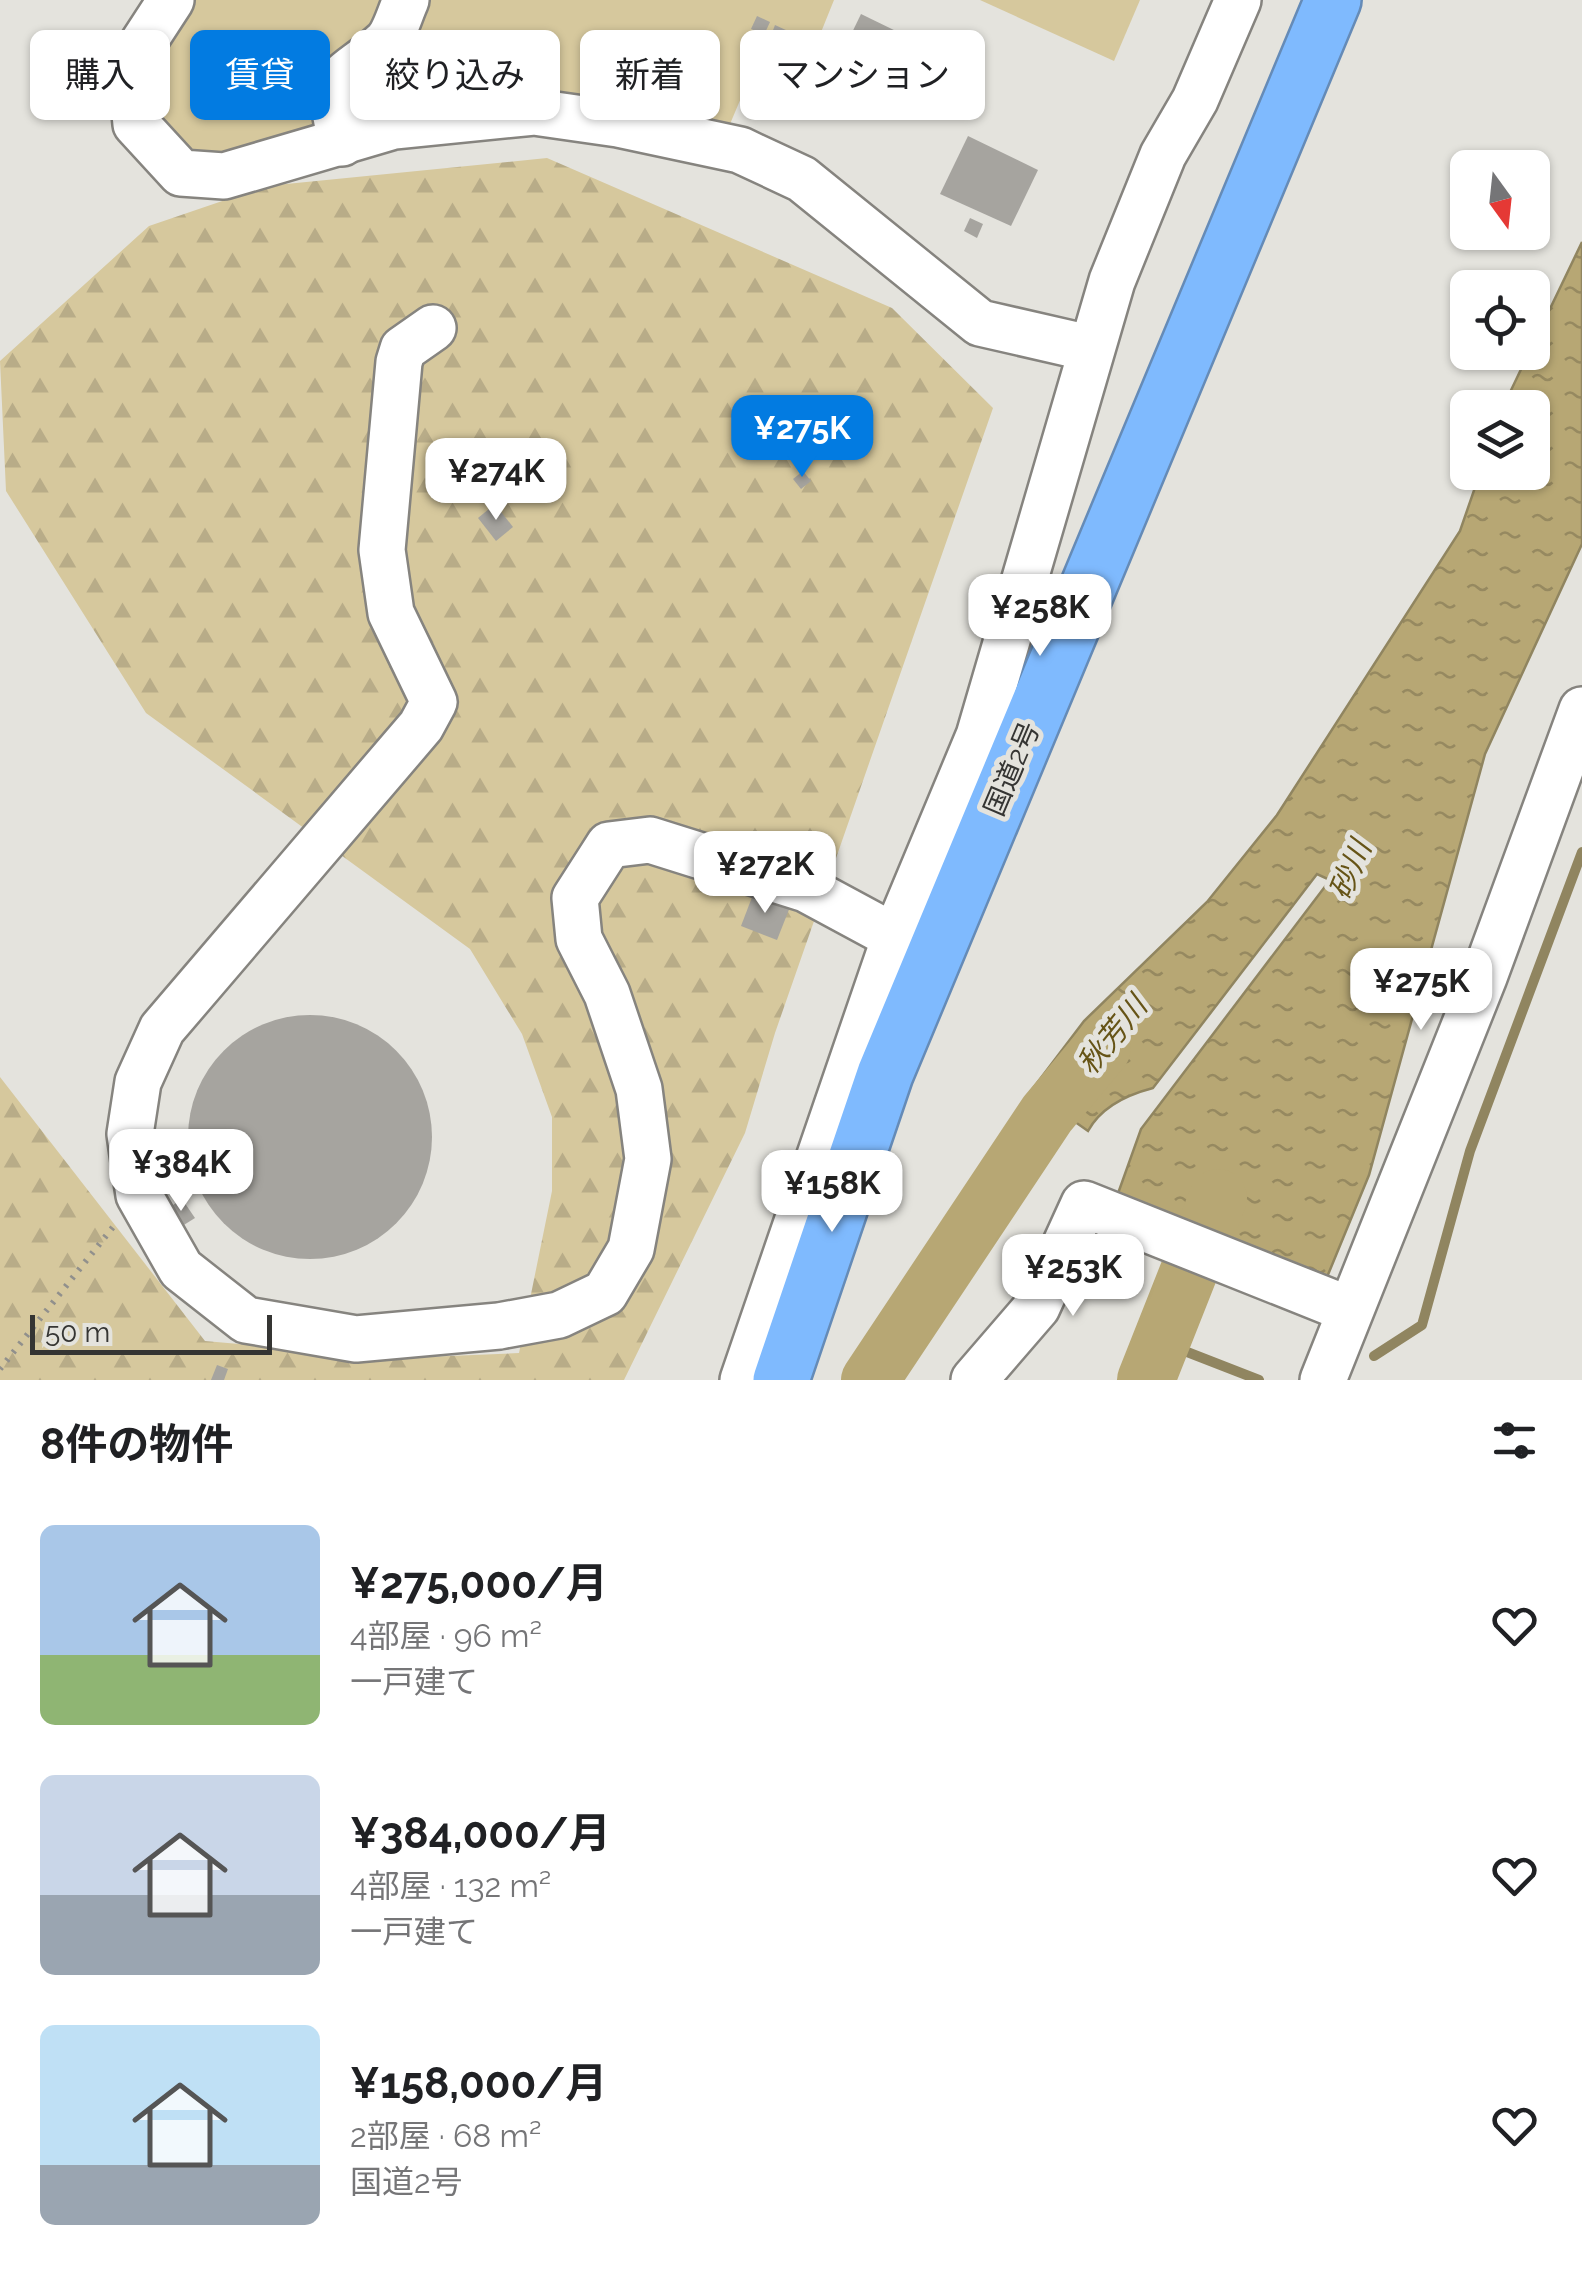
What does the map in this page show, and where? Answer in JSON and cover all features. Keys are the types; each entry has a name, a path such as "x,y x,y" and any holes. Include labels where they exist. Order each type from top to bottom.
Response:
{"highway":[{"name":"国道2号","path":"781,1380 868,1070 1333,0"}],"street":[{"path":"170,0 130,63 136,124 181,173 224,176 394,126 534,112 618,124 740,150 802,179 980,322 1089,348"},
{"path":"342,143 331,101 337,86 353,64 388,40 406,0"},
{"path":"743,1380 868,1070 895,937 979,736 1089,348 1163,155 1195,100 1238,0"},
{"path":"433,328 403,349 399,362 382,550 391,612 434,702 421,726 162,1029 138,1082 130,1134 139,1195 181,1269 246,1320 356,1339 499,1326 559,1315 605,1293 631,1248 648,1159 639,1089 607,994 579,939 575,898 609,844 650,840 806,889 895,937"},
{"path":"1323,1380 1484,977 1582,710"},
{"path":"974,1380 1037,1307 1084,1204 1350,1310"}],"path":[{"path":"0,1369 139,1195"}],"green space":[{"path":"195,0 834,0 822,30 740,30 740,100 730,124 705,120 720,120 720,30 580,30 580,100 560,96 560,30 350,30 350,120 364,120 225,160 175,143 154,120 170,120 170,30 167,30"},
{"path":"980,0 1140,0 1114,61"},
{"path":"547,158 892,308 993,408 775,1033 745,1133 624,1380 0,1380 0,1077 205,1341 401,1358 519,1353 552,1191 552,1117 522,1034 470,949 146,713 6,491 0,361 149,226 266,186"}],"water":[{"path":"1582,242 1582,544 1485,754 1369,1175 1325,1282 1116,1199 1141,1129 1330,880 1317,874 1153,1088 1115,1103 1088,1131 1031,1091 1084,1021 1207,902 1277,815 1460,531 1474,490 1550,490 1550,390 1511,390 1521,370 1550,370 1550,309"}],"building":[{"path":"861,14 894,30 853,30"},
{"path":"757,16 770,22 766,30 751,29"},
{"path":"968,136 1038,170 1011,226 940,194"},
{"path":"970,218 983,224 977,238 964,231"},
{"path":"803,471 811,481 801,489 793,479"},
{"path":"495,504 513,527 496,541 478,518"},
{"path":"754,892 790,907 777,940 741,926"},
{"path":"310,1015 357,1024 396,1051 423,1090 432,1137 423,1184 396,1223 357,1250 310,1259 263,1250 224,1223 197,1184 188,1137 197,1090 224,1051 263,1024"},
{"path":"182,1199 195,1218 179,1228 167,1209"},
{"path":"217,1365 228,1369 224,1380 211,1380"}],"waterway":[{"path":"1374,1356 1422,1325 1470,1151 1582,852"},
{"name":"秋芳川","path":"870,1380 1047,1114 1102,1048"},
{"name":"砂川","path":"1146,1380 1218,1198"},
{"path":"1164,1343 1259,1380"}]}
